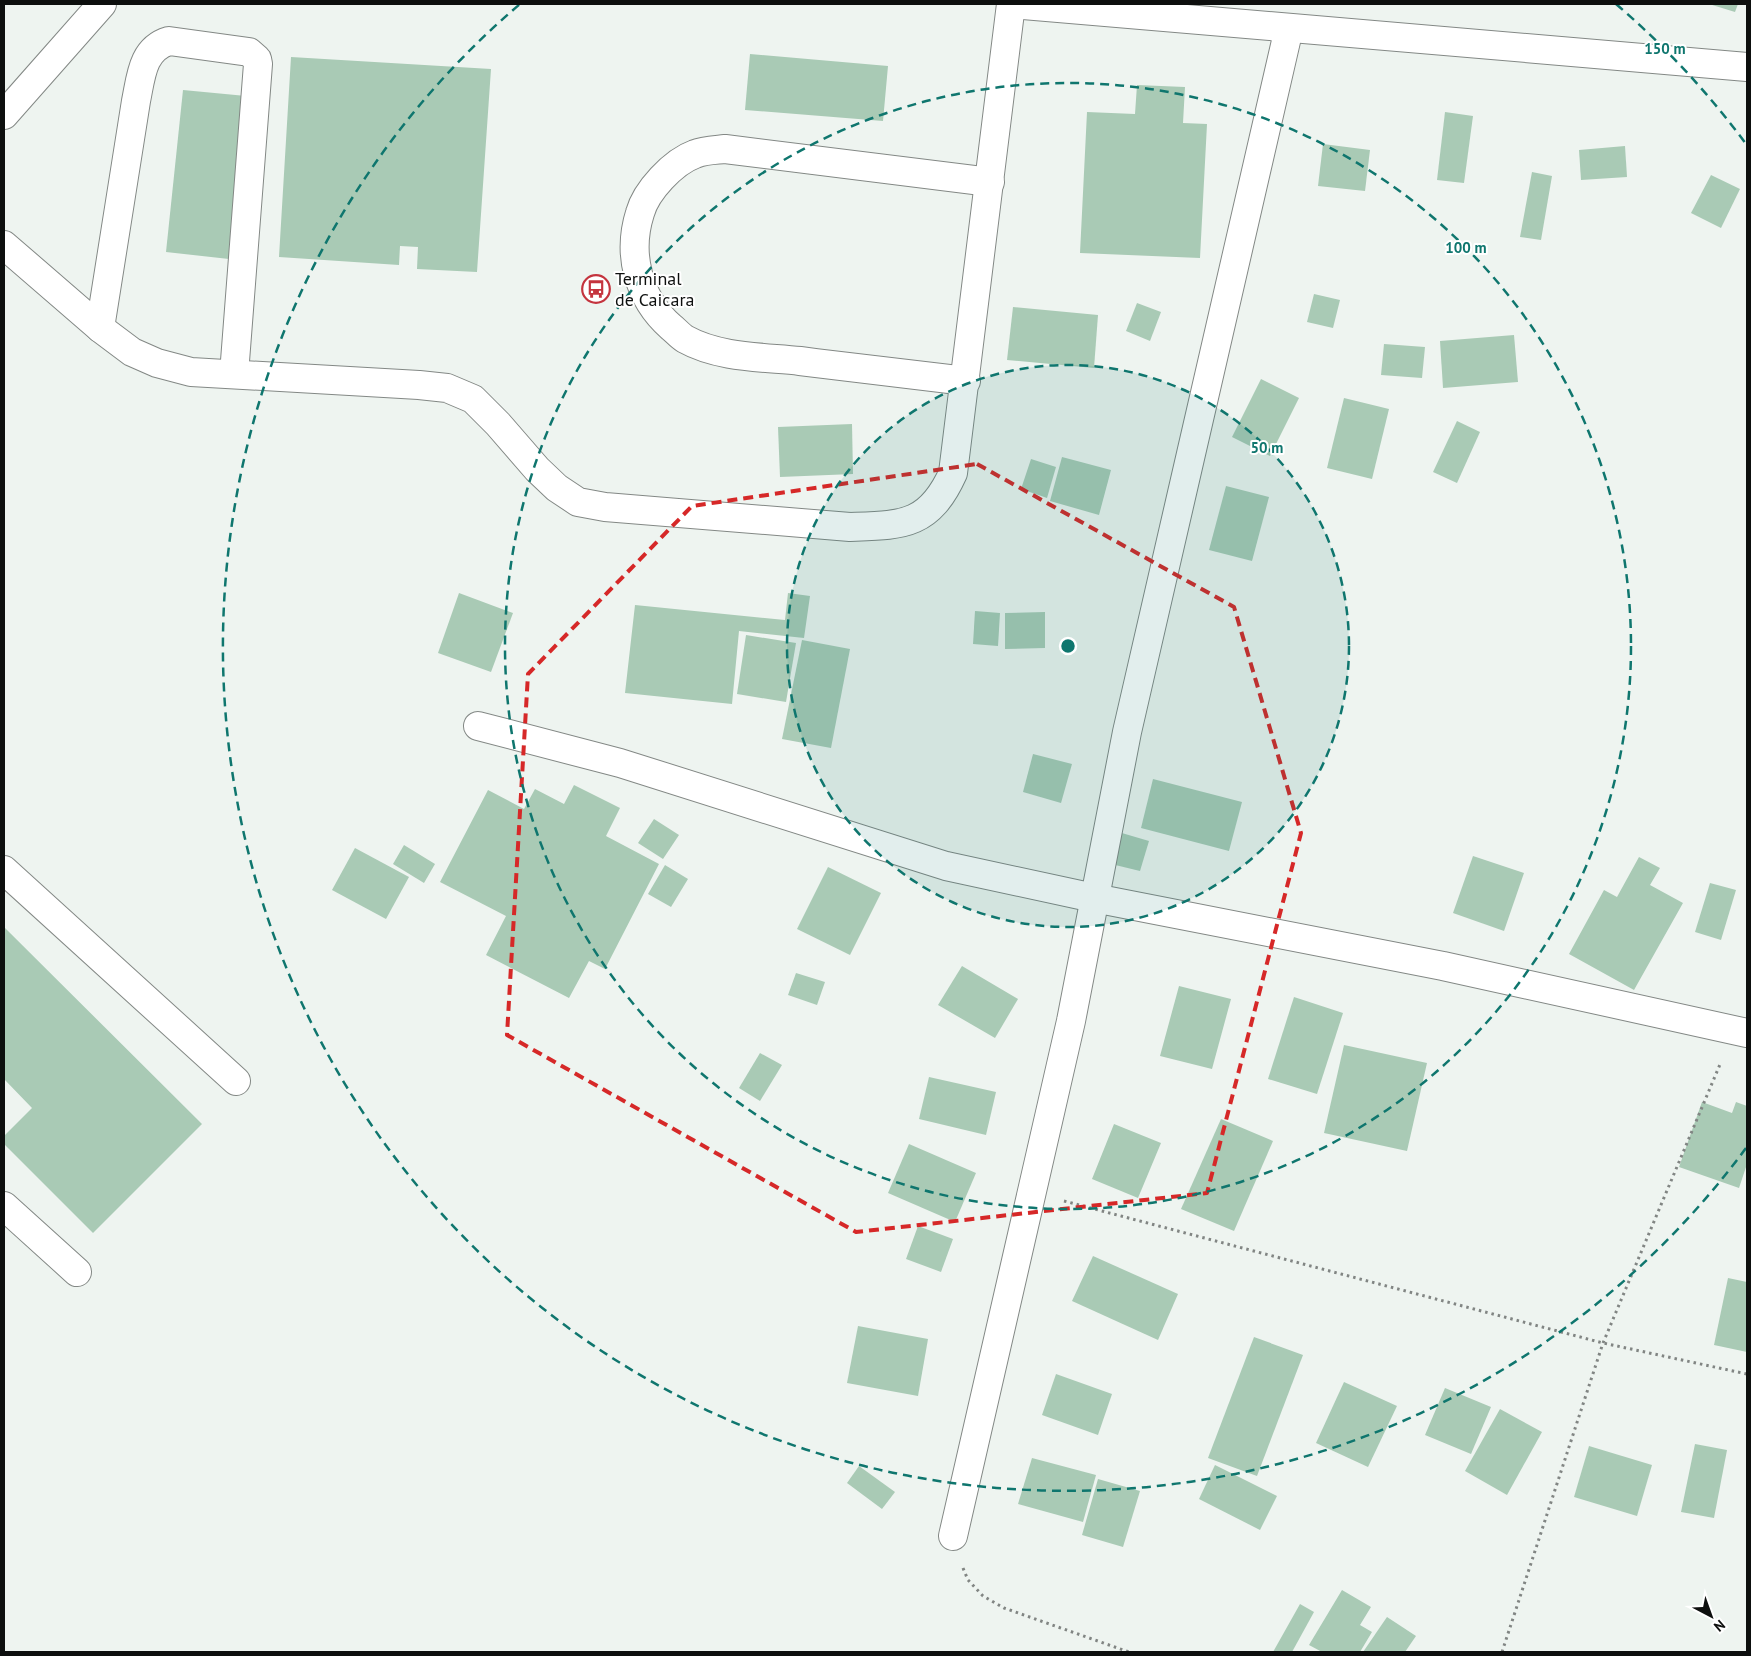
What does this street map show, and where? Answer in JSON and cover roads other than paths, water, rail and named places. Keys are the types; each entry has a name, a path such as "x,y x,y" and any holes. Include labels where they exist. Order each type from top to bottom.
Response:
{"street":[{"path":"4,115 102,4"},
{"path":"4,245 100,328 132,352 157,363 190,372 447,388 473,399 498,424 537,469 557,488 578,502 605,507 850,527 891,526 909,522 928,510 944,492 953,473 966,381 1011,4 1747,67"},
{"path":"953,1536 1072,1021 1127,732 1289,28"},
{"path":"100,328 136,100 148,55 160,44 169,41 249,52 257,59 258,64 234,374"},
{"path":"966,381 712,350 684,338 662,320 646,298 637,273 635,229 642,204 657,181 695,154 725,149 990,182"},
{"path":"478,726 620,763 946,866 1094,898 1443,966 1740,1032"},
{"path":"4,870 236,1081"},
{"path":"4,1206 78,1272"}],"place":[{"name":"Terminal de Caicara","path":"596,289"}]}
